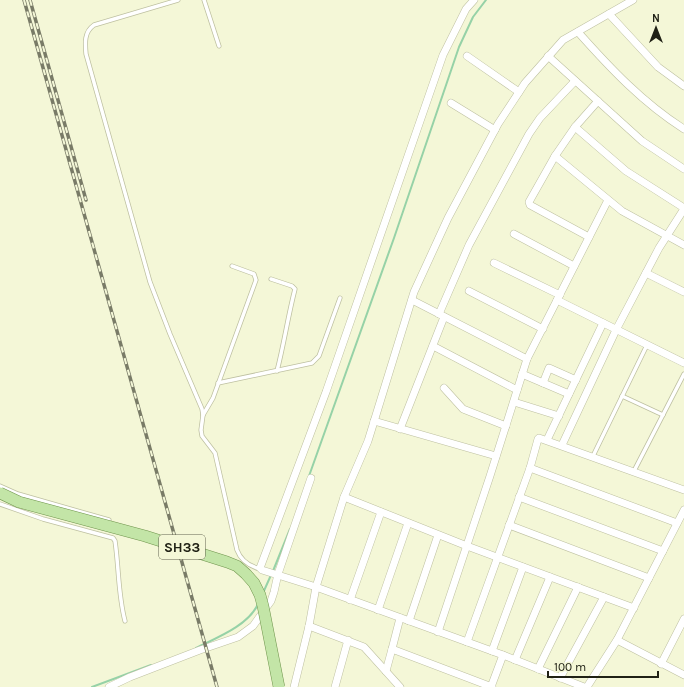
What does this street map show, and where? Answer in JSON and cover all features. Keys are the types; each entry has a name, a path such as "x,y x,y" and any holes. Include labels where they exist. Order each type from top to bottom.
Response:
{"main road":[{"name":"SH33","path":"0,492 19,502 184,548 237,566 254,583 260,595 279,687"}],"street":[{"path":"109,687 130,677 238,637 253,626 271,601 276,586 270,572 329,385 443,55 466,9 474,0"},
{"path":"294,687 309,626 316,587 344,496 368,441 414,292 448,218 495,130 520,92 548,56 560,43 633,0"},
{"path":"609,14 658,67 684,86"},
{"path":"578,32 604,62 640,95 684,129"},
{"path":"467,56 520,92"},
{"path":"548,56 642,141 684,169"},
{"path":"400,429 469,245 529,134 540,118 575,80"},
{"path":"589,237 530,203 555,156 575,127 598,101"},
{"path":"450,103 495,130"},
{"path":"562,445 616,330 666,236 684,209 626,171 575,127"},
{"path":"555,156 622,211 684,245"},
{"path":"438,632 527,359 608,200"},
{"path":"514,234 574,266"},
{"path":"494,263 559,297 616,330 684,363"},
{"path":"646,273 684,292"},
{"path":"469,291 542,329"},
{"path":"412,300 527,359"},
{"path":"547,440 603,323"},
{"path":"432,346 517,390"},
{"path":"543,383 549,368 576,380"},
{"path":"522,374 569,394"},
{"path":"444,388 463,408 506,426"},
{"path":"514,402 559,416"},
{"path":"374,422 496,456"},
{"path":"467,642 530,468 538,439 541,437 684,490"},
{"path":"530,468 677,523"},
{"path":"270,572 311,478"},
{"path":"344,496 438,535 634,608"},
{"path":"519,497 663,551"},
{"path":"587,687 617,640 684,510"},
{"path":"350,600 380,512"},
{"path":"378,610 408,523"},
{"path":"509,525 649,578"},
{"path":"409,621 438,535"},
{"path":"492,651 523,567"},
{"path":"270,572 316,587 492,651 584,687"},
{"path":"515,660 550,577"},
{"path":"538,669 578,587"},
{"path":"560,678 604,597"},
{"path":"386,671 400,618"},
{"path":"662,664 684,619"},
{"path":"309,626 361,645 367,649 400,687"},
{"path":"335,687 348,640"},
{"path":"617,640 684,675"},
{"path":"392,649 491,687 502,655"}],"lane":[{"path":"178,0 94,25 89,28 87,32 85,42 86,54 150,282 170,334 202,408 202,436 215,453 237,550 239,555 248,564 270,572"},
{"path":"204,0 219,46"},
{"path":"203,415 213,398 256,280 254,274 232,266"},
{"path":"270,279 292,286 295,289 287,320 284,345 277,371"},
{"path":"218,383 312,363 319,356 340,298"},
{"path":"593,456 647,345"},
{"path":"634,471 684,374"},
{"path":"622,396 663,415"},
{"path":"0,486 18,494 109,520"},
{"path":"0,504 37,517 113,538 115,541 119,564 122,607 125,621"}],"waterway":[{"path":"309,476 394,238 459,47 473,17 486,0"},
{"path":"273,571 290,529"},
{"path":"263,593 271,575"},
{"path":"196,648 239,625 247,619 258,604"},
{"path":"92,687 151,665"}],"railway":[{"path":"24,0 217,687"},
{"path":"30,0 86,200"}]}
